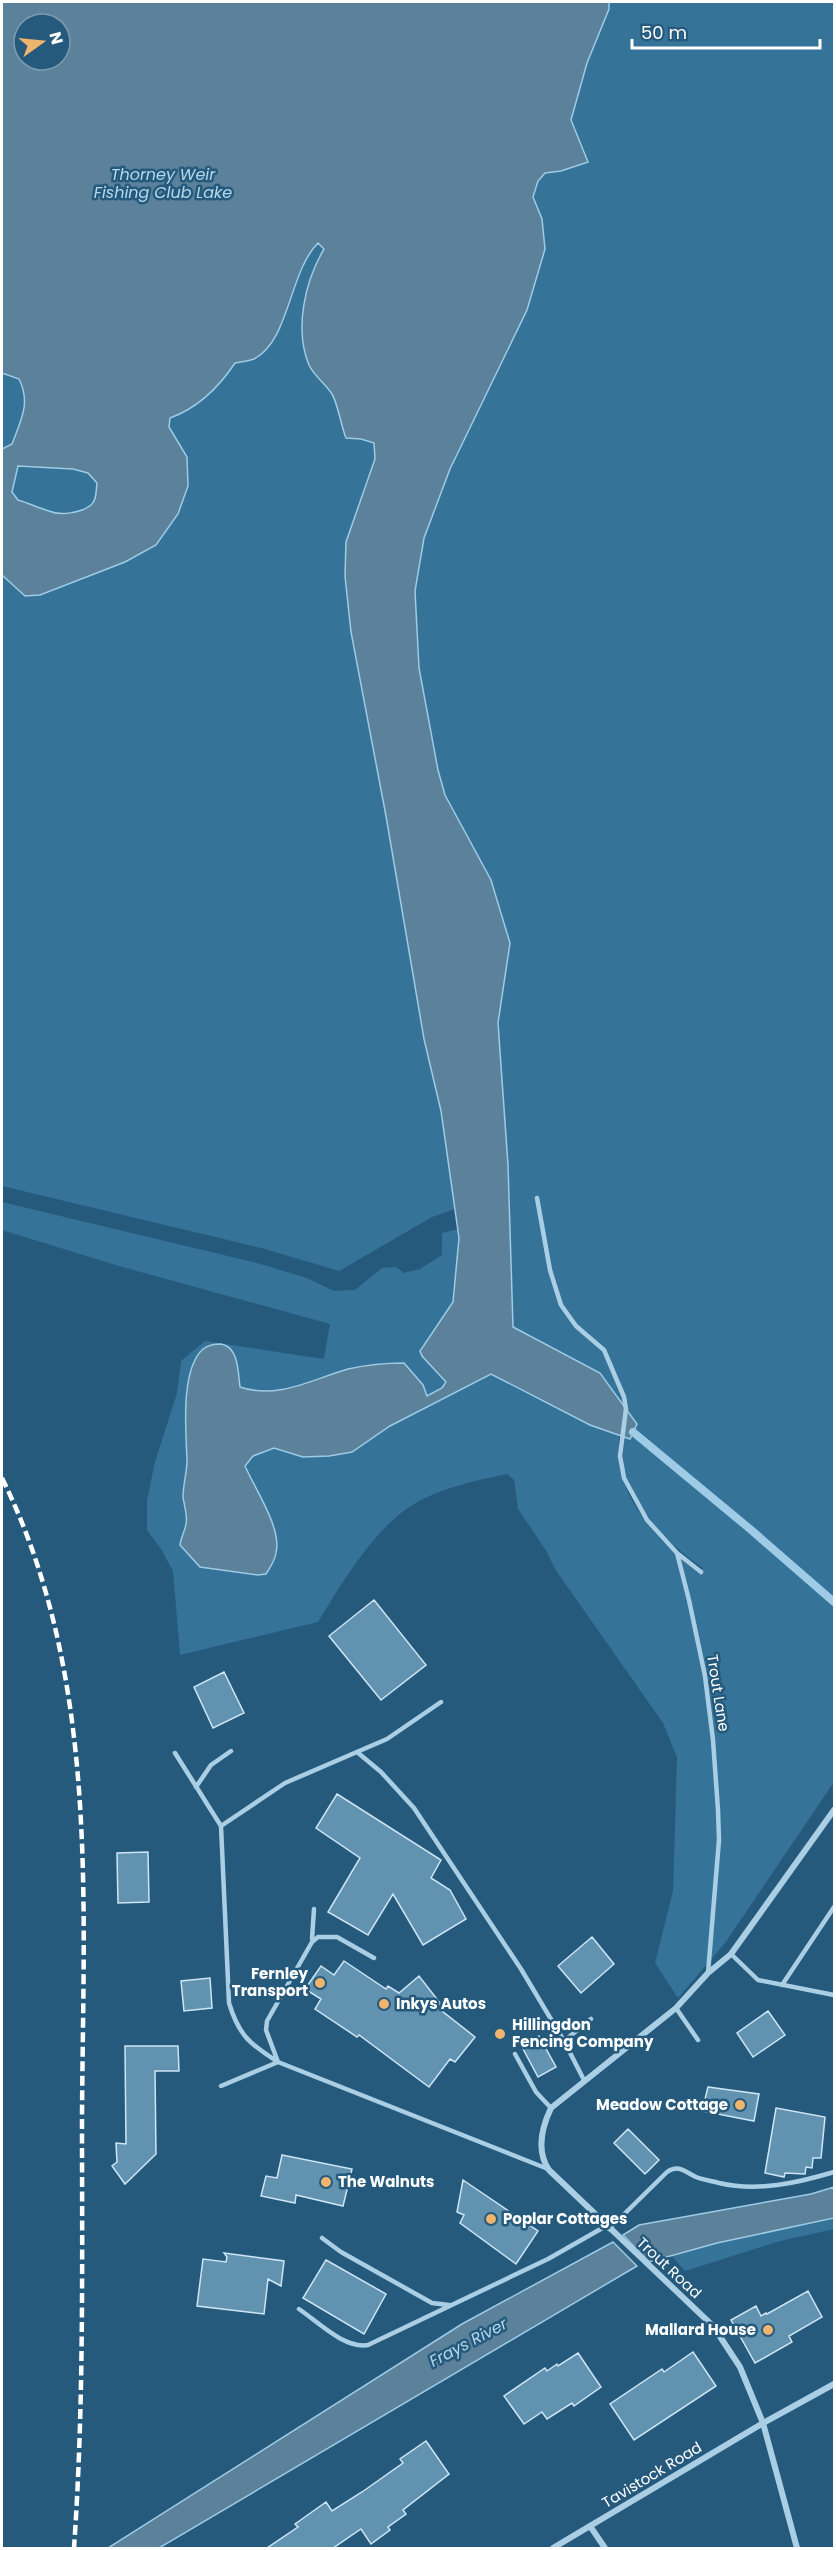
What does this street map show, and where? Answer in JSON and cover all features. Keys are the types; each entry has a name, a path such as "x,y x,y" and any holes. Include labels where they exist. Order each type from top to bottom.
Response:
{"street":[{"path":"549,2170 544,2161 542,2137 543,2125 551,2108 676,2008 708,1973 731,1954 834,1810"},
{"name":"Trout Road","path":"549,2170 713,2326 740,2367 763,2423 797,2548"},
{"name":"Tavistock Road","path":"553,2548 763,2423 834,2387"},
{"path":"590,2526 605,2548"}],"lane":[{"name":"Trout Lane","path":"537,1198 550,1270 557,1295 567,1315 604,1350 620,1386 626,1409 621,1436 621,1464 632,1494 647,1520 677,1553 705,1676 716,1779 719,1840 708,1973"},
{"path":"677,1553 701,1572"},
{"path":"221,1826 285,1783 387,1739 441,1702"},
{"path":"196,1787 211,1765 231,1751"},
{"path":"175,1752 221,1826 229,2003 237,2026 250,2044 278,2062 549,2170"},
{"path":"357,1752 381,1772 414,1808 521,1969 564,2041 584,2080"},
{"path":"782,1985 834,1907"},
{"path":"312,1942 314,1909"},
{"path":"278,2062 266,2030 267,2021 312,1942 318,1936 337,1936 374,1958"},
{"path":"731,1954 758,1980 834,1995"},
{"path":"676,2008 698,2040"},
{"path":"564,2041 591,2019"},
{"path":"515,2054 536,2092 551,2108"},
{"path":"221,2086 278,2062"},
{"path":"299,2308 345,2341 361,2346 548,2259 608,2228 667,2172 675,2168 684,2169 698,2178 738,2187 796,2184 834,2172"},
{"path":"322,2238 341,2252 432,2303 449,2306"}],"shaded area":[{"path":"609,2 834,2 834,1782 725,1943 678,1998 655,1963 673,1891 677,1757 663,1723 555,1569 545,1549 518,1509 514,1480 507,1474 464,1484 433,1494 406,1509 376,1537 363,1553 318,1622 180,1655 173,1571 147,1530 147,1500 155,1462 177,1393 181,1361 205,1341 324,1359 330,1324 119,1266 2,1230 2,1202 257,1263 307,1278 334,1291 355,1290 382,1268 396,1267 404,1273 420,1269 442,1255 442,1233 458,1229 453,1302 420,1351 446,1382 442,1388 427,1396 423,1385 393,1363 351,1369 283,1389 254,1390 240,1387 235,1359 224,1345 202,1350 191,1369 185,1428 187,1462 183,1494 187,1525 266,1574 276,1552 255,1488 245,1466 253,1456 274,1448 288,1452 352,1452 390,1426 491,1374 590,1425 619,1435 619,1463 623,1480 638,1511 661,1539 686,1563 699,1574 703,1568 665,1537 634,1496 627,1481 623,1455 624,1437 630,1439 637,1424 600,1373 513,1327 508,1165 498,1023 510,943 445,795 438,770 419,668 415,591 424,538 450,469 527,310 545,250 542,219 533,197 538,181 545,173 561,171 588,162 571,120 587,63 609,9"},
{"path":"318,242 324,249 309,282 303,314 307,347 320,380 334,398 346,438 374,443 375,459 363,491 345,576 351,632 386,816 424,1039 441,1111 455,1209 432,1217 339,1271 265,1249 2,1186 2,575 85,577 125,562 187,457 168,427 170,418 199,403 235,363 254,359 266,350 276,337 302,270"},
{"path":"2,373 19,379 23,388 24,404 12,444 2,449"},
{"path":"18,466 73,469 88,473 97,483 94,500 91,505 82,510 59,514 18,500 12,492"},
{"path":"834,2218 834,2229 780,2241 685,2271 672,2256 716,2243"}],"water":[{"name":"Thorney Weir Fishing Club Lake","path":"2,2 609,2 609,9 587,63 571,120 588,162 561,171 545,173 538,181 533,197 542,219 545,249 527,310 450,469 424,538 415,591 419,668 438,770 445,795 491,880 510,943 498,1023 508,1165 513,1327 600,1373 637,1424 630,1439 590,1425 491,1374 390,1426 352,1452 303,1457 274,1448 253,1456 245,1466 271,1521 277,1543 275,1558 266,1574 258,1575 200,1567 180,1545 186,1521 183,1497 187,1465 186,1402 191,1371 203,1349 219,1344 227,1346 237,1361 240,1387 254,1390 281,1390 348,1369 390,1363 404,1363 423,1385 427,1396 442,1388 446,1382 420,1351 453,1302 459,1238 441,1111 424,1039 386,816 351,632 345,576 346,542 375,459 374,443 346,438 334,398 311,369 305,351 302,336 304,306 307,290 324,249 318,243 308,256 282,322 266,350 254,359 235,363 199,403 170,418 169,427 187,457 188,486 178,514 156,545 125,562 40,595 25,596 2,575 2,449 12,444 23,412 24,396 19,379 2,373","holes":["18,466 73,469 88,473 97,483 94,500 91,505 82,510 54,513 18,500 12,492"]},
{"path":"834,2187 834,2218 717,2243 649,2262 623,2235 639,2225 811,2194"},
{"name":"Frays River","path":"613,2242 637,2266 159,2548 108,2548 462,2324"}],"building":[{"path":"374,1600 426,1665 381,1700 329,1636"},
{"path":"224,1672 244,1713 213,1728 194,1687"},
{"path":"337,1794 441,1860 431,1878 450,1890 466,1919 423,1945 393,1894 368,1935 328,1912 360,1858 316,1828"},
{"path":"148,1852 149,1902 118,1903 117,1853"},
{"path":"592,1937 614,1964 581,1993 558,1966"},
{"path":"344,1961 386,1989 388,1986 399,1993 419,1976 440,2003 437,2007 475,2037 455,2062 450,2059 429,2087 359,2035 357,2037 315,2009 321,1999 305,1989 321,1966 334,1975"},
{"path":"210,1978 212,2008 184,2011 181,1981"},
{"path":"768,2011 785,2035 753,2057 737,2033"},
{"path":"539,2036 556,2067 538,2077 521,2045"},
{"path":"125,2046 178,2046 179,2071 155,2071 156,2154 125,2184 112,2166 117,2162 116,2143 126,2144"},
{"name":"Meadow Cottage","path":"708,2087 759,2094 754,2121 702,2111"},
{"path":"776,2108 825,2117 821,2158 813,2158 812,2168 806,2167 805,2174 785,2173 784,2177 765,2173"},
{"path":"628,2129 659,2160 645,2174 614,2143"},
{"path":"282,2155 352,2169 343,2206 296,2195 295,2203 261,2196 266,2176 277,2178"},
{"name":"Poplar Cottages","path":"463,2180 538,2231 516,2264 460,2223 464,2215 457,2212"},
{"path":"224,2253 284,2261 281,2286 268,2279 264,2314 197,2306 203,2259 226,2262 227,2257"},
{"path":"326,2260 386,2294 364,2334 303,2298"},
{"name":"Mallard House","path":"808,2291 822,2317 789,2336 792,2342 755,2363 731,2320 756,2306 761,2316 767,2314"},
{"path":"693,2352 716,2386 634,2440 610,2404 662,2369 664,2372"},
{"path":"578,2353 601,2387 574,2406 572,2403 547,2419 542,2412 524,2424 504,2396 545,2368 547,2371 557,2364 558,2366"},
{"path":"426,2441 449,2474 403,2510 406,2514 388,2527 390,2530 371,2544 361,2529 333,2548 267,2548 298,2527 295,2524 326,2502 332,2511 362,2492 403,2463 400,2459"}],"waterway":[{"path":"633,1432 834,1602"}],"railway":[{"path":"2,1478 34,1554 56,1632 71,1711 79,1792 84,1956 82,2334 74,2548"}],"place":[{"name":"Fernley Transport","path":"320,1983"},
{"name":"Inkys Autos","path":"384,2004"},
{"name":"Hillingdon Fencing Company","path":"500,2034"},
{"name":"Meadow Cottage","path":"740,2105"},
{"name":"The Walnuts","path":"326,2182"},
{"name":"Poplar Cottages","path":"491,2219"},
{"name":"Mallard House","path":"768,2330"}]}
